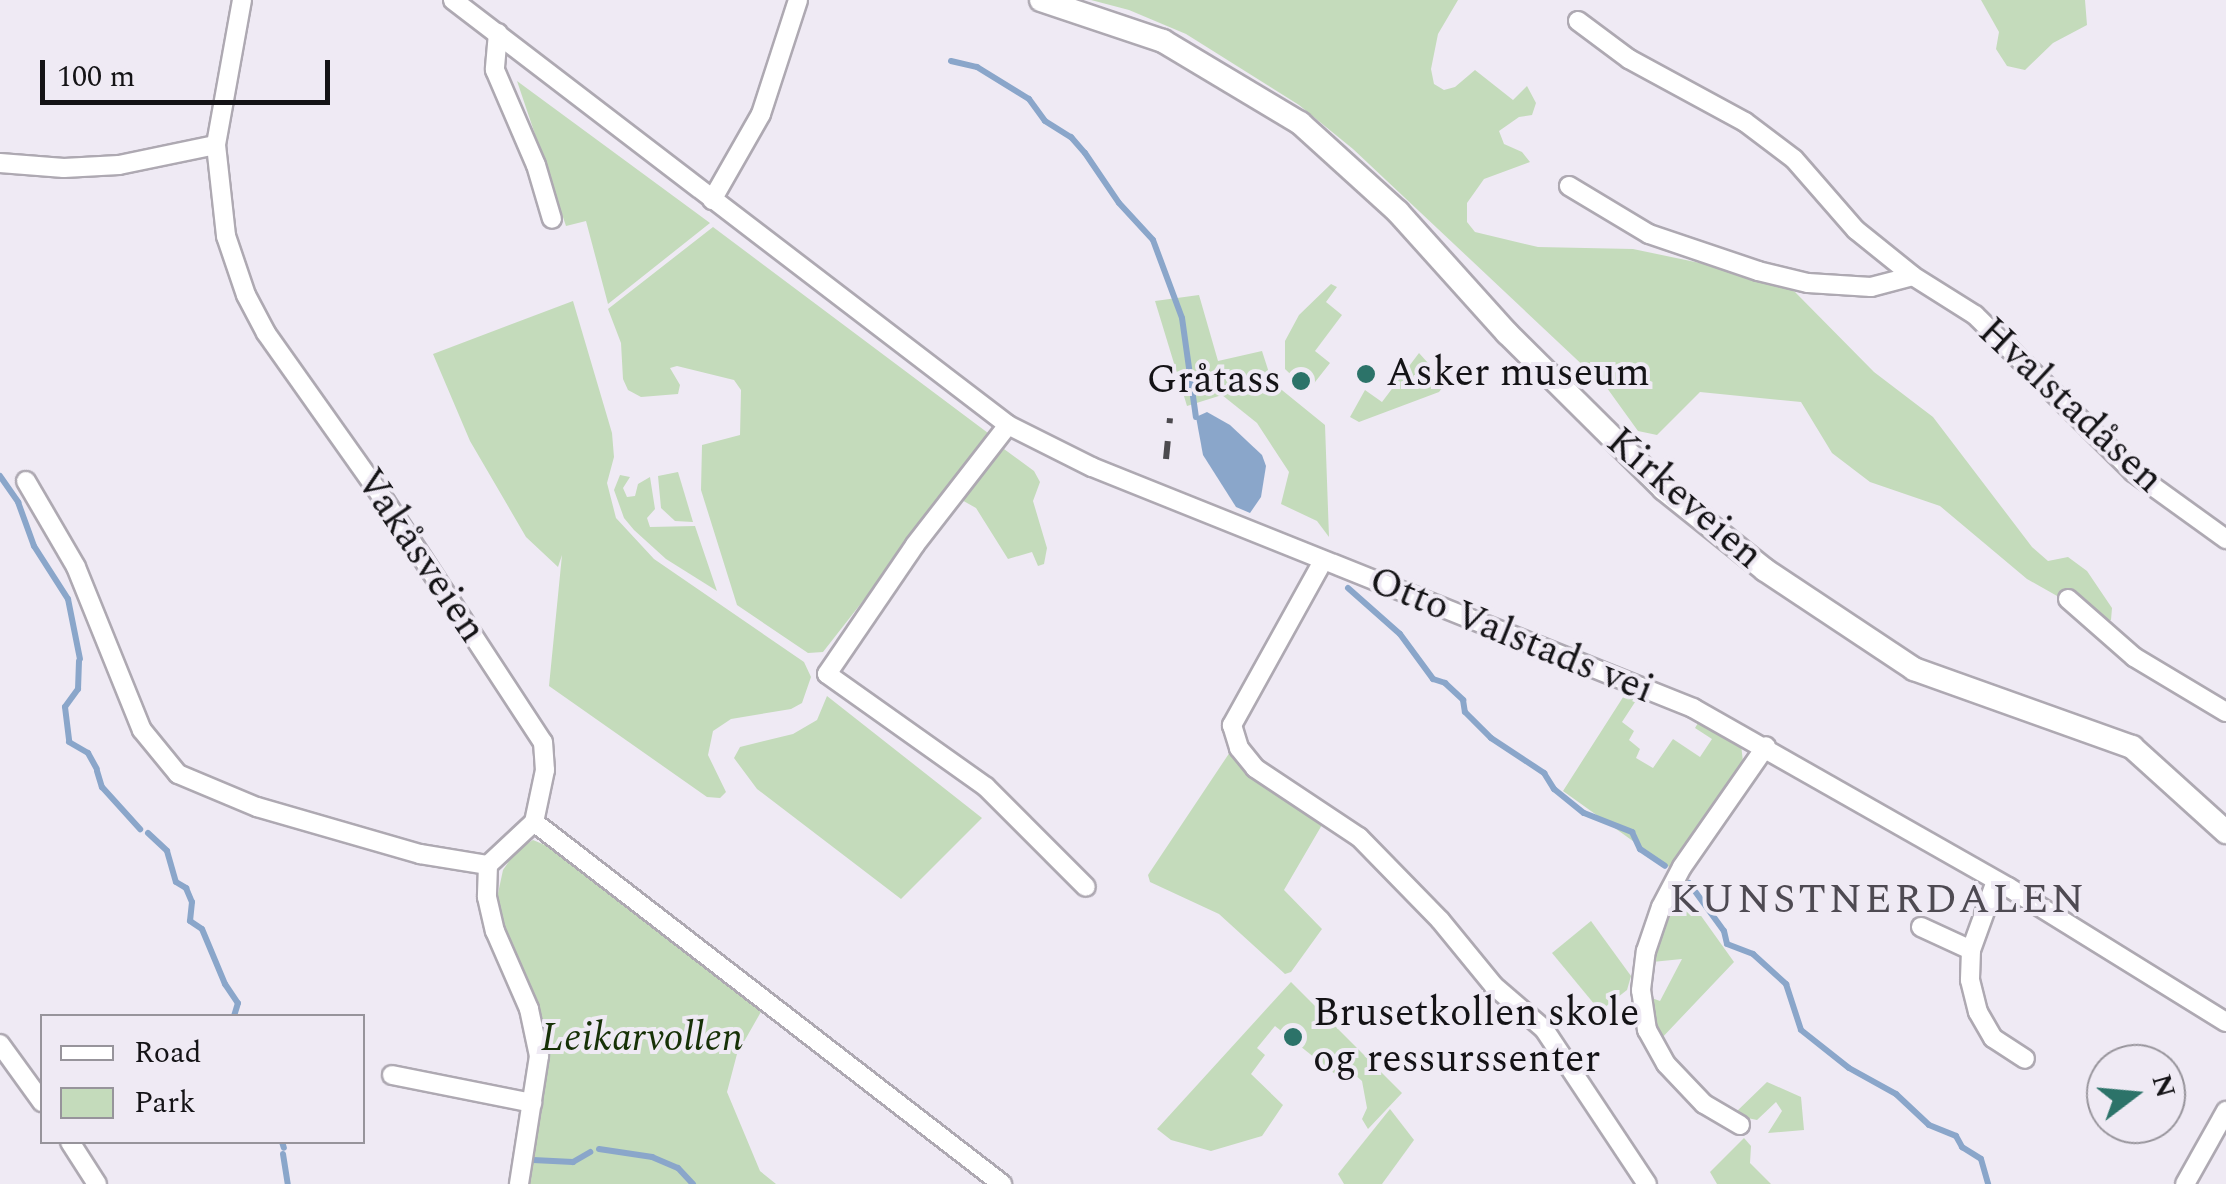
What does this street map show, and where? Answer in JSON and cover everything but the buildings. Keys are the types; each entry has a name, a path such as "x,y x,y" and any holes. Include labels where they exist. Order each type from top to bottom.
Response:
{"main road":[{"name":"Kirkeveien","path":"1042,0 1163,41 1309,130 1398,212 1508,333 1664,490 1764,570 1914,669 2132,747 2226,832"}],"street":[{"name":"Vakåsveien","path":"242,0 216,146 226,236 246,296 266,333 394,516 543,742 545,770 534,822"},
{"name":"Otto Valstads vei","path":"453,0 1008,426 1063,455 1693,708 1766,746 1996,881 2226,1022"},
{"path":"712,200 761,114 798,0"},
{"name":"Hvalstadåsen","path":"1578,21 1630,59 1758,131 1794,159 1856,230 1913,276 1975,315 2132,472 2226,539"},
{"path":"498,32 494,70 536,165 552,219"},
{"path":"0,163 64,168 119,165 216,146"},
{"path":"1569,186 1650,234 1758,271 1808,283 1871,287 1913,276"},
{"path":"1008,426 916,545 827,674 986,787 1086,887"},
{"path":"26,481 76,567 142,730 178,774 257,807 420,854 488,866"},
{"path":"1323,561 1232,726 1240,748 1255,768 1359,837 1440,920 1494,986 1544,1029 1646,1184"},
{"path":"2068,599 2134,657 2226,712"},
{"path":"1740,1125 1704,1104 1666,1064 1647,1030 1641,990 1646,950 1668,894 1766,746"},
{"path":"519,1184 539,1056 529,1009 495,931 487,897 488,866 534,822 1002,1184"},
{"path":"1996,881 1971,950 1970,980 1978,1012 1992,1038 2025,1059"},
{"path":"1921,927 1971,950"},
{"path":"0,1044 40,1099"},
{"path":"392,1075 532,1104"},
{"path":"2186,1184 2226,1111"},
{"path":"71,1144 97,1184"}],"green space":[{"path":"1091,0 1458,0 1438,34 1431,69 1434,84 1444,90 1455,87 1475,70 1513,100 1527,86 1536,103 1532,115 1519,117 1499,131 1504,144 1522,152 1530,162 1484,179 1467,203 1467,222 1475,232 1538,247 1633,249 1767,277 1795,292 1874,372 1933,417 2032,547 2048,561 2068,557 2087,571 2112,608 2111,620 2103,622 2027,579 1940,506 1870,482 1832,453 1801,402 1700,392 1657,435 1638,431 1607,388 1353,149 1299,105 1186,34 1129,10"},
{"path":"1981,0 2085,0 2087,25 2053,43 2025,70 2007,66 1996,49 1999,32"},
{"path":"517,81 710,223 608,304 586,221 566,226"},
{"path":"713,227 992,436 823,652 808,653 737,605 701,490 702,445 740,435 741,390 734,380 677,366 670,368 680,385 678,394 641,397 628,390 623,379 621,343 608,309"},
{"path":"1331,284 1337,287 1326,302 1342,315 1315,351 1330,363 1308,391 1285,369 1285,341 1299,315"},
{"path":"1199,295 1218,361 1262,351 1272,382 1325,425 1329,537 1317,521 1281,504 1289,472 1257,423 1222,395 1187,406 1155,301"},
{"path":"573,301 612,433 614,457 607,483 616,518 654,559 804,662 811,677 802,703 791,709 731,719 713,731 708,755 726,792 720,798 707,797 549,686 562,555 558,567 526,537 470,441 433,354"},
{"path":"1419,353 1446,383 1439,392 1359,422 1350,417 1365,390 1382,402"},
{"path":"1004,449 1034,471 1040,482 1033,501 1047,548 1044,564 1038,566 1032,552 1008,559 976,508 960,499"},
{"path":"678,472 693,522 675,521 661,508 658,476"},
{"path":"620,475 630,477 623,488 627,497 635,496 638,484 650,477 655,509 647,518 650,527 695,526 717,591 666,559 634,530 624,518 614,490"},
{"path":"1627,691 1639,696 1622,722 1634,731 1629,740 1640,749 1636,758 1653,768 1673,739 1700,757 1712,739 1695,728 1698,723 1741,744 1743,762 1672,869 1563,791"},
{"path":"827,696 982,818 901,899 757,789 734,758 740,747 793,734 817,720"},
{"path":"1234,746 1326,818 1284,890 1322,929 1291,972 1285,974 1219,914 1150,882 1148,875"},
{"name":"Leikarvollen","path":"533,840 559,851 762,1010 737,1054 727,1092 760,1171 776,1184 527,1184 549,1062 538,1009 502,927 497,898 503,870 516,851"},
{"path":"1674,891 1699,913 1734,962 1658,1042 1646,996 1660,1001 1682,959 1652,962"},
{"path":"1591,921 1631,976 1627,990 1600,1011 1552,953"},
{"path":"1291,982 1402,1093 1368,1129 1362,1119 1367,1108 1362,1081 1345,1066 1335,1074 1275,1026 1257,1048 1265,1055 1251,1074 1283,1105 1262,1136 1211,1151 1171,1140 1157,1129"},
{"path":"1767,1082 1801,1097 1804,1130 1768,1133 1782,1111 1776,1102 1757,1120 1733,1115"},
{"path":"1390,1109 1414,1140 1382,1184 1344,1184 1338,1174"},
{"path":"1744,1138 1751,1146 1750,1163 1771,1184 1717,1184 1710,1172"}],"water":[{"path":"1207,412 1230,425 1262,455 1266,466 1261,497 1250,513 1236,507 1203,455 1196,417"}],"waterway":[{"path":"951,61 977,67 1029,99 1045,121 1071,137 1119,203 1153,240 1182,318 1196,417"},
{"path":"0,476 18,502 34,546 68,599 80,659"},
{"path":"1348,588 1400,634 1433,679 1445,683 1463,700 1465,712 1491,738 1544,773 1554,789 1584,813 1632,832 1640,849 1665,866"},
{"path":"79,661 78,689 65,707 69,742 88,753 97,769"},
{"path":"97,771 102,787 140,829"},
{"path":"148,833 167,851 176,882 186,888 192,902 190,921 202,929 225,984 238,1003 235,1014"},
{"path":"1689,883 1724,931 1727,944 1753,954 1786,984 1801,1030 1849,1068 1896,1094 1929,1125 1956,1136 1962,1147 1981,1159 1988,1184"},
{"path":"283,1144 284,1148"},
{"path":"599,1149 652,1157 678,1168 693,1184"},
{"path":"533,1160 573,1162 590,1152"},
{"path":"283,1154 288,1184"}],"railway":[{"path":"1166,459 1170,418"}],"place":[{"name":"Asker museum","path":"1366,374"},
{"name":"Gråtass","path":"1301,381"},
{"name":"Brusetkollen skole og ressurssenter","path":"1293,1037"}],"district":[{"name":"KUNSTNERDALEN","path":"1878,900"}]}
